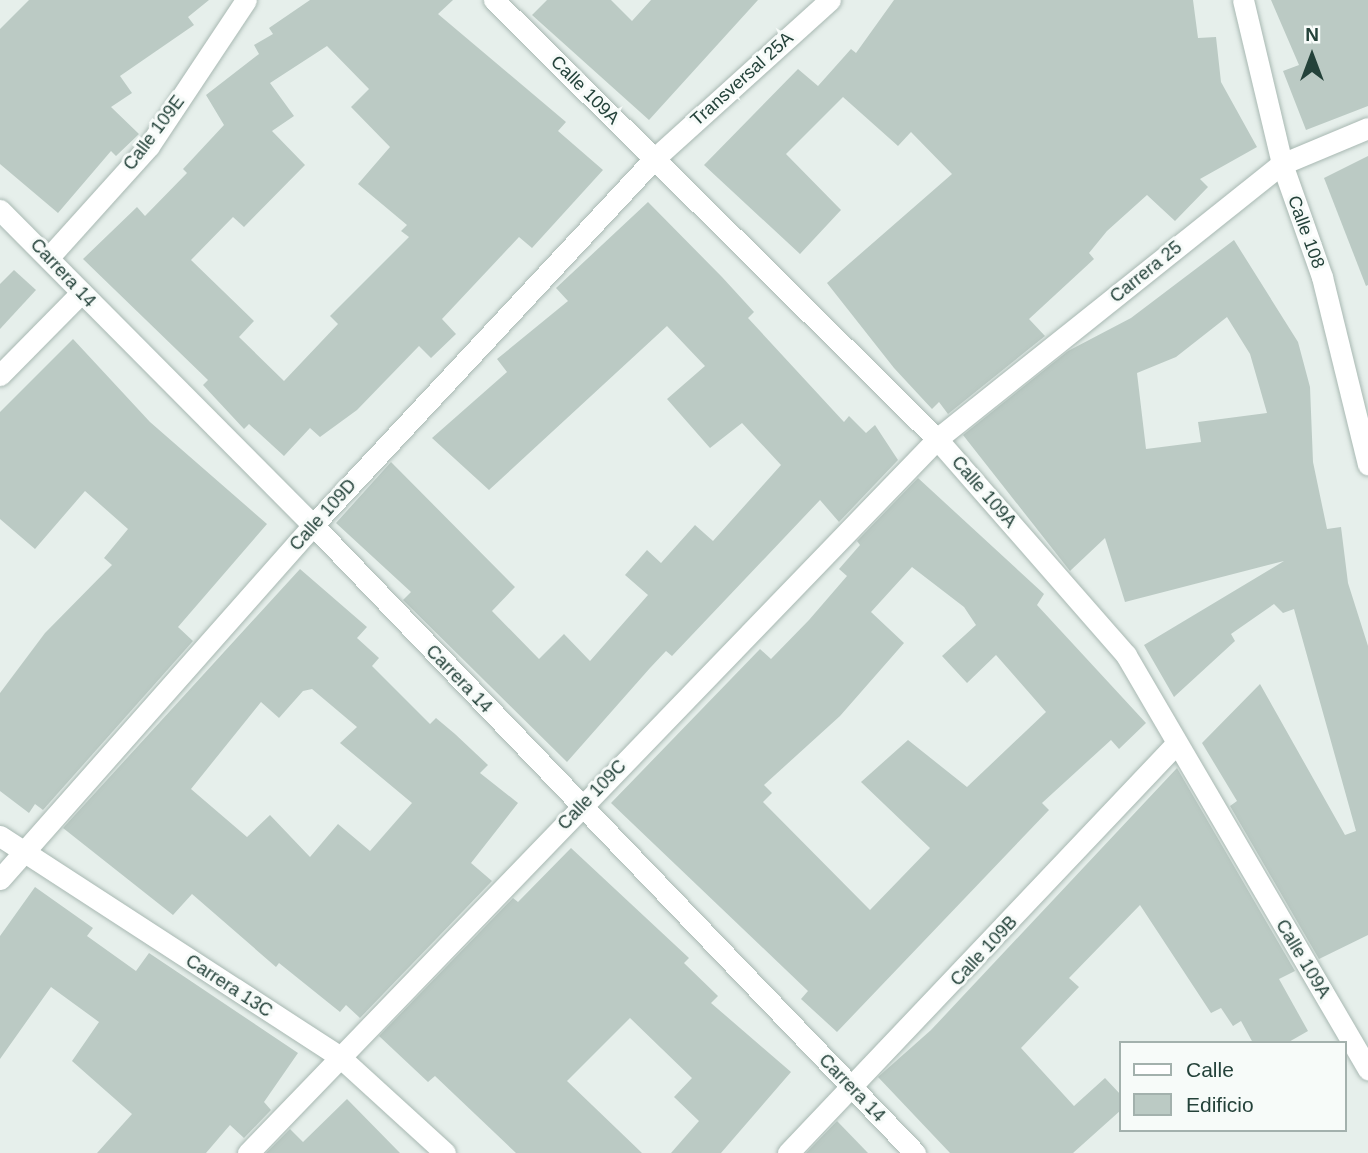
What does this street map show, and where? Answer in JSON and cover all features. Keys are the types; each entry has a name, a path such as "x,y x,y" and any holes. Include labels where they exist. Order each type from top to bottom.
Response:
{"street":[{"name":"Calle 109E","path":"50,256 149,146 246,0"},
{"name":"Calle 109A","path":"494,0 937,439 1126,655 1368,1069"},
{"name":"Transversal 25A","path":"654,159 830,0"},
{"name":"Calle 108","path":"1243,0 1282,164 1322,277 1368,464"},
{"name":"Carrera 25","path":"937,439 1282,164 1368,128"},
{"name":"Calle 109D","path":"0,879 313,525 654,159"},
{"name":"Carrera 14","path":"0,210 50,256 81,293 313,525 915,1153"},
{"path":"0,375 81,293"},
{"name":"Calle 109C","path":"248,1153 937,439"},
{"name":"Calle 109B","path":"788,1153 854,1090 1176,744"},
{"name":"Carrera 13C","path":"0,836 340,1057 445,1153"}],"building":[{"path":"29,0 209,0 188,17 194,25 120,76 132,93 111,107 139,134 116,156 111,151 58,213 0,164 0,29"},
{"path":"310,0 453,0 438,14 566,122 558,131 603,170 532,248 519,237 442,319 456,334 431,358 419,346 357,410 320,437 310,428 284,456 249,424 244,429 203,385 208,380 83,259 137,207 145,216 187,173 183,169 224,125 206,95 259,54 254,45 273,34 269,28","holes":["327,46 369,89 351,107 390,147 358,184 407,225 401,231 409,237 330,316 338,324 284,381 239,337 254,321 191,260 233,217 244,227 305,165 272,131 294,116 270,83"]},
{"path":"547,0 611,0 632,21 651,0 758,0 649,120 532,15"},
{"path":"894,0 1193,0 1198,38 1216,37 1221,82 1257,147 1200,179 1208,187 1175,221 1147,195 1107,231 1089,253 1094,259 1029,319 1045,336 948,414 939,402 932,409 894,368 827,283 952,174 911,132 898,146 843,97 786,154 841,210 800,254 704,165 798,69 818,86 851,49 856,53"},
{"path":"1271,0 1368,0 1368,106 1306,130 1283,71 1299,65"},
{"path":"1368,156 1368,285 1366,286 1324,178"},
{"path":"648,202 754,312 748,318 844,422 849,416 866,433 875,425 898,460 839,522 820,500 672,656 666,651 567,762 403,600 411,592 336,523 391,462 515,587 492,611 539,659 564,634 590,661 648,595 625,575 647,550 661,563 695,525 713,541 781,465 742,423 710,448 667,399 705,366 667,326 489,490 432,438 507,372 497,359 568,301 556,288"},
{"path":"1234,240 1298,342 1310,387 1313,462 1327,529 1341,527 1348,583 1368,646 1368,935 1319,959 1230,806 1237,801 1202,743 1260,684 1345,835 1356,831 1294,609 1283,613 1274,604 1231,634 1235,641 1174,697 1144,645 1284,561 1125,602 1105,538 1070,571 963,435 1068,351 1131,318","holes":["1227,317 1250,354 1267,413 1198,422 1201,442 1146,449 1137,373 1176,357"]},
{"path":"14,270 36,290 0,329 0,284"},
{"path":"73,339 150,422 267,524 178,627 193,641 43,810 35,804 29,813 0,791 0,693 45,633 112,565 104,558 128,529 85,491 35,549 0,519 0,412"},
{"path":"918,478 1044,594 1037,605 1146,723 1119,749 1111,740 1042,803 1049,810 837,1032 801,999 808,991 611,803 760,649 771,659 809,620 847,576 839,569 860,545 857,541","holes":["912,567 964,607 976,625 942,656 967,683 996,655 1046,712 967,787 908,740 861,782 930,848 870,910 763,802 772,793 764,785 840,716 904,643 871,612"]},
{"path":"300,569 367,627 357,638 379,658 372,666 430,724 436,718 455,734 488,765 480,773 518,803 471,863 492,881 360,1018 346,1005 340,1012 279,963 276,967 192,894 173,915 63,828","holes":["312,689 357,727 340,743 412,803 370,851 338,824 310,857 270,815 247,837 191,789 261,702 279,718 303,691"]},
{"path":"1177,768 1295,971 1279,979 1308,1031 1290,1041 1252,1041 1241,1021 1233,1026 1221,1008 1211,1013 1140,905 1069,978 1079,987 1021,1048 1074,1106 1105,1078 1120,1094 1120,1111 1073,1153 950,1153 878,1077 931,1030"},
{"path":"571,848 689,958 684,963 718,996 711,1003 791,1072 721,1153 671,1153 699,1121 674,1097 692,1078 630,1018 567,1081 642,1153 516,1153 435,1076 428,1082 379,1036 513,898 518,902"},
{"path":"35,887 93,928 87,936 136,971 149,953 298,1053 264,1102 271,1110 244,1138 230,1125 206,1153 97,1153 132,1114 72,1061 99,1022 51,987 0,1059 0,936"},
{"path":"347,1099 400,1153 266,1153 290,1129 303,1142"},
{"path":"837,1121 868,1153 806,1153"}]}
